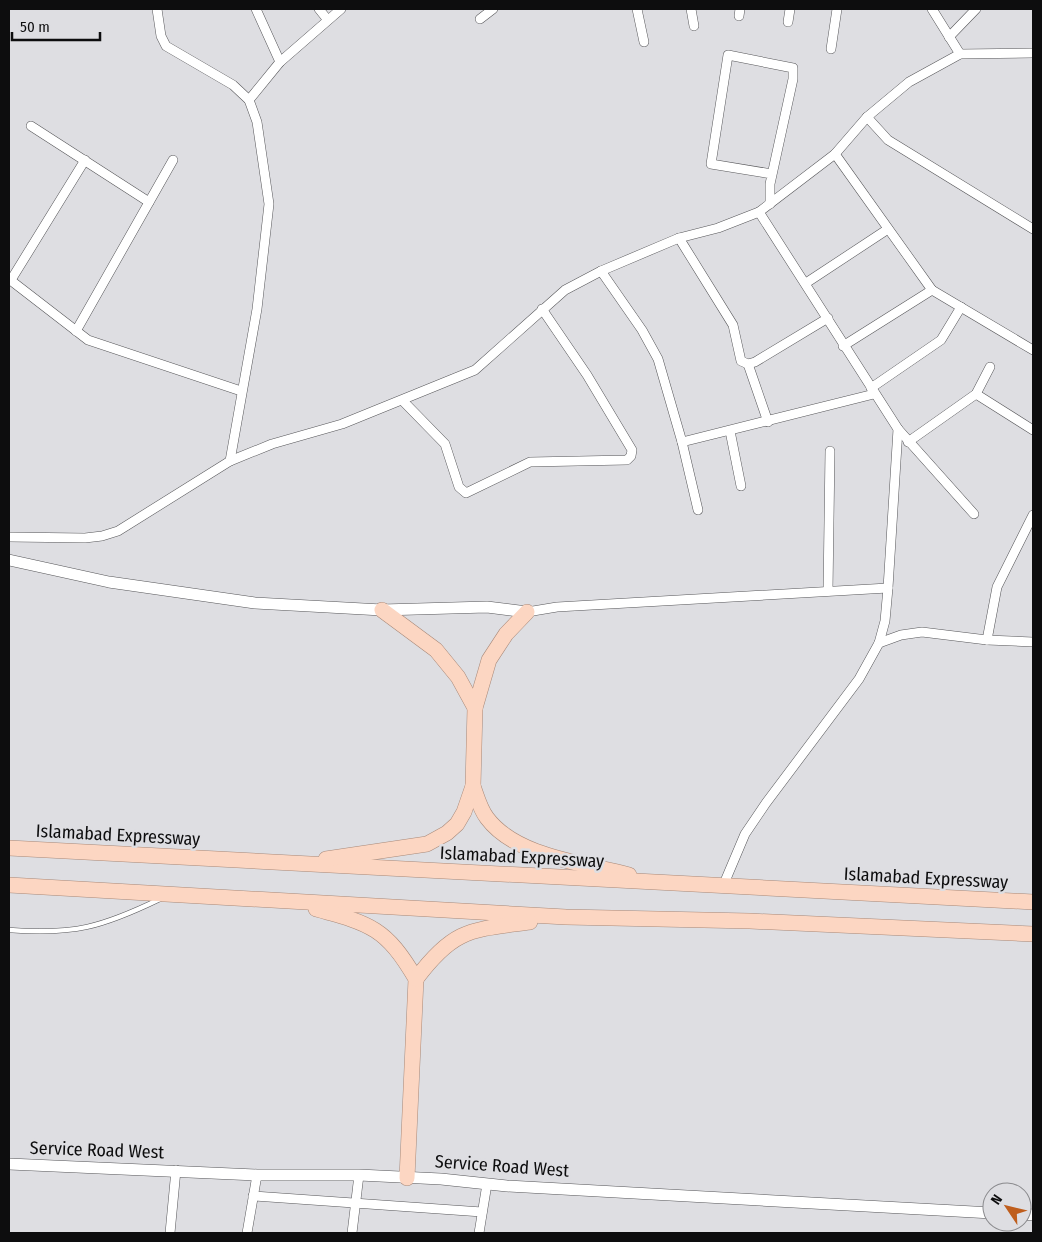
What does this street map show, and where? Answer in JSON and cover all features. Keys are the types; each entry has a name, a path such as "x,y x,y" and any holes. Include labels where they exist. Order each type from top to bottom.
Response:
{"highway":[{"path":"382,610 436,650 458,677 475,708"},
{"path":"297,864 427,844 447,833 457,824 464,812 473,786 475,708 489,660 506,634 528,612"},
{"path":"473,786 486,818 514,843 536,851 656,882"},
{"name":"Islamabad Expressway","path":"9,848 1033,902"},
{"path":"9,885 566,917 750,921 1033,934"},
{"path":"283,901 367,924 386,938 404,958 416,979 407,1178"},
{"path":"416,979 446,945 465,932 566,917"}],"street":[{"path":"157,9 161,36 166,46 233,85 249,100 257,122 270,204 257,309 230,461"},
{"path":"256,9 280,62"},
{"path":"320,9 327,19"},
{"path":"249,100 280,62 327,19 341,9"},
{"path":"480,19 493,9"},
{"path":"637,9 644,42"},
{"path":"691,9 694,26"},
{"path":"788,22 790,9"},
{"path":"831,49 837,9"},
{"path":"932,9 960,54"},
{"path":"949,36 976,9"},
{"path":"9,537 102,536 118,530 230,461 272,444 342,424 403,401 475,370 565,290 601,271 679,238 718,228 759,212 835,154 867,117 909,82 960,54 1033,53"},
{"path":"770,204 772,174 793,79 793,68 728,55 711,164 772,174"},
{"path":"867,117 888,140 1033,228"},
{"path":"31,126 149,202"},
{"path":"835,154 932,290 1033,350"},
{"path":"85,160 10,280 88,340 241,391"},
{"path":"76,331 173,160"},
{"path":"759,212 828,318 843,346 898,429 974,514"},
{"path":"806,283 888,228"},
{"path":"679,238 733,326 741,361 748,364 755,362 828,318"},
{"path":"601,271 642,330 658,359 682,442 698,510"},
{"path":"843,346 932,290"},
{"path":"682,442 726,429 730,431 768,422 872,391 941,340 961,307"},
{"path":"403,401 445,444 459,486 466,493 530,462 627,460 631,456 632,450 587,375 542,309"},
{"path":"748,364 768,422"},
{"path":"908,442 976,394 990,367"},
{"path":"976,394 1033,430"},
{"path":"723,886 745,834 859,679 879,643 885,621 888,588 898,429"},
{"path":"730,431 741,486"},
{"path":"828,591 830,451"},
{"path":"986,640 997,587 1033,515"},
{"path":"9,560 108,582 255,602 382,610 487,607 528,612 557,607 888,588"},
{"path":"879,643 901,635 922,632 986,640 1033,642"},
{"name":"Service Road West","path":"9,1164 257,1175 358,1175 982,1211"},
{"path":"170,1233 176,1170"},
{"path":"247,1233 257,1175"},
{"path":"352,1233 358,1175"},
{"path":"478,1233 487,1184"},
{"path":"253,1196 482,1212"}],"lane":[{"path":"9,930 39,932 95,926 120,918 173,893"}]}
